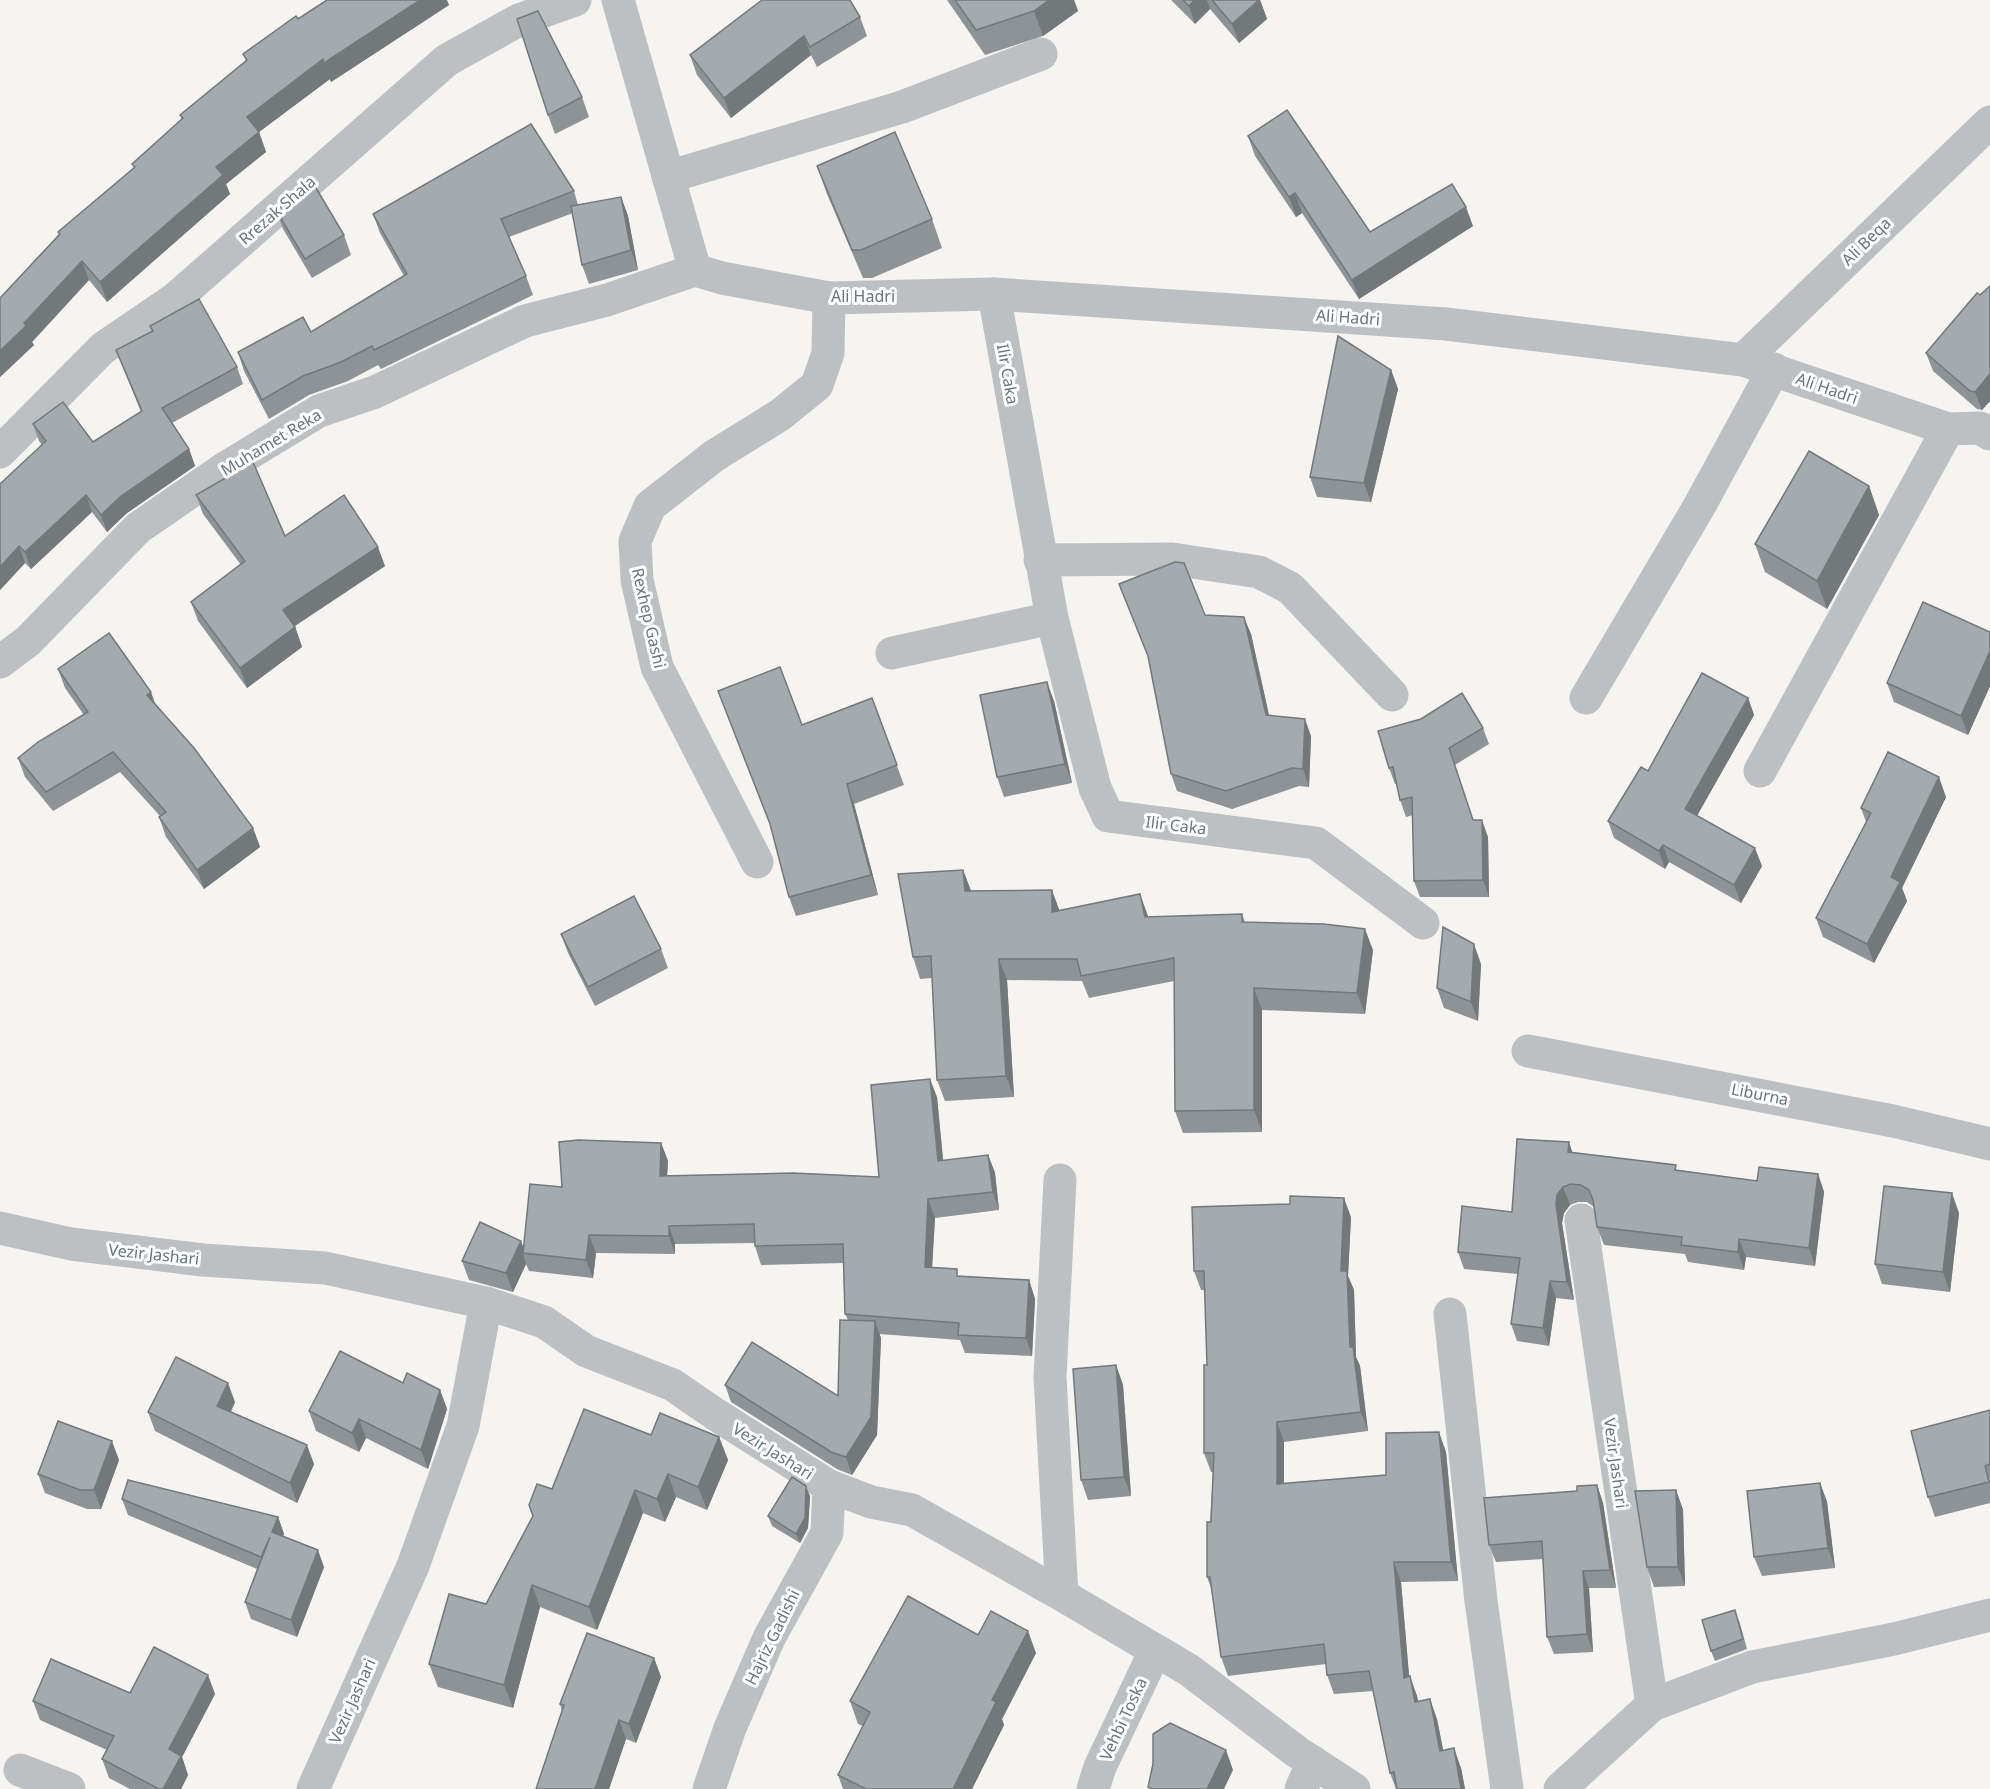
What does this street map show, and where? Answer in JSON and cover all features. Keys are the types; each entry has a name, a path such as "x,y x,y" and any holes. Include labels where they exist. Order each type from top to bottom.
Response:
{"street":[{"name":"Rrezak Shala","path":"0,452 103,348 175,299 447,60 519,20 575,0"},
{"path":"618,0 695,270"},
{"path":"668,177 902,107 1041,54"},
{"name":"Ali Beqa","path":"1743,360 1990,122"},
{"name":"Ali Hadri","path":"695,270 722,278 829,298 994,294 1446,324 1743,360 1948,429 1987,427"},
{"name":"Muhamet Reka","path":"0,662 28,641 138,528 225,468 319,411 375,392 525,321 607,300 695,270"},
{"name":"Ilir Caka","path":"994,294 1052,618 1095,789 1108,816 1316,843 1423,923"},
{"name":"Rexhep Gashi","path":"757,862 657,667 637,580 635,541 650,506 714,456 780,415 817,385 828,353 829,298"},
{"path":"1586,698 1700,504 1774,369"},
{"path":"1760,771 1948,429"},
{"path":"1040,560 1172,559 1259,572 1290,588 1392,695"},
{"path":"891,653 1052,618"},
{"name":"Liburna","path":"1528,1051 1870,1116 1990,1144"},
{"path":"1060,1180 1050,1377 1062,1595"},
{"name":"Vezir Jashari","path":"1581,1220 1652,1705"},
{"name":"Vezir Jashari","path":"0,1228 71,1244 203,1260 325,1268 486,1303 544,1322 586,1351 673,1385 829,1486 871,1502 912,1510 1062,1595 1189,1670 1307,1776 1354,1789"},
{"name":"Vezir Jashari","path":"313,1789 413,1566 463,1426 486,1303"},
{"path":"1450,1314 1481,1601 1507,1789"},
{"name":"Hajriz Gadishi","path":"709,1789 730,1728 769,1638 827,1533 829,1486"},
{"path":"1560,1789 1652,1705 1752,1667 1894,1639 1990,1615"},
{"name":"Vehbi Toska","path":"1093,1789 1100,1767 1155,1651"},
{"path":"20,1770 69,1789"}],"building":[{"path":"327,0 420,0 324,63 323,59 247,117 259,132 216,167 223,175 100,282 82,261 24,323 26,326 0,351 0,298 60,234 58,232 135,167 132,164 183,118 180,115 247,60 243,54 296,16 298,19"},
{"path":"762,0 850,0 860,17 810,47 804,36 724,98 690,55"},
{"path":"955,0 1049,0 1034,11 976,30"},
{"path":"1183,0 1194,0 1189,6"},
{"path":"1212,0 1259,0 1232,24"},
{"path":"538,11 582,97 548,115 517,19"},
{"path":"1287,110 1370,232 1452,184 1466,207 1352,280 1295,193 1289,197 1248,136"},
{"path":"531,124 574,191 501,219 526,276 374,350 372,346 341,362 303,376 262,400 238,352 303,317 311,332 407,274 373,214"},
{"path":"895,132 932,219 861,250 852,250 817,166"},
{"path":"313,183 344,235 305,259 276,210"},
{"path":"621,197 631,250 582,265 571,206"},
{"path":"1990,286 1990,374 1975,392 1970,391 1926,353 1977,293 1980,295"},
{"path":"199,299 237,367 162,408 189,449 121,496 101,515 86,495 25,552 19,546 0,567 0,484 46,441 33,424 63,402 93,442 142,411 116,350 153,331 150,326"},
{"path":"1338,336 1391,370 1364,483 1310,477"},
{"path":"1809,451 1869,486 1817,581 1755,544"},
{"path":"253,462 285,536 344,495 378,547 283,610 295,627 240,668 191,602 245,561 196,495"},
{"path":"1175,562 1184,563 1205,615 1244,617 1266,715 1305,719 1303,769 1292,768 1226,791 1171,774 1148,656 1119,584"},
{"path":"1923,602 1990,632 1990,651 1961,716 1887,683"},
{"path":"109,633 151,692 147,695 194,748 253,828 197,870 159,817 166,812 113,752 46,792 18,758 38,742 88,712 58,669"},
{"path":"780,667 802,725 872,698 897,765 847,784 871,875 789,897 770,824 718,691"},
{"path":"1702,673 1748,698 1685,809 1755,848 1734,885 1663,845 1659,851 1608,821 1641,767 1648,771"},
{"path":"1047,682 1065,764 997,777 980,695"},
{"path":"1462,693 1483,728 1449,748 1473,820 1482,820 1483,880 1414,881 1412,797 1400,800 1393,767 1389,768 1378,731 1421,719"},
{"path":"1888,752 1939,777 1891,877 1900,882 1867,944 1816,918 1871,813 1861,808"},
{"path":"963,870 965,891 1052,890 1052,912 1140,894 1145,917 1242,914 1242,922 1324,924 1365,929 1357,993 1254,988 1254,1110 1175,1111 1174,958 1081,976 1077,959 999,959 1006,1076 937,1080 931,956 913,957 898,874"},
{"path":"634,896 661,949 588,987 561,934"},
{"path":"1443,927 1474,944 1471,1002 1437,988"},
{"path":"930,1079 938,1161 988,1155 993,1192 928,1199 925,1267 957,1269 957,1276 1029,1280 1026,1338 958,1335 959,1323 845,1314 843,1244 755,1246 754,1224 669,1226 669,1236 589,1235 586,1260 523,1253 530,1184 562,1187 559,1142 578,1140 661,1143 660,1176 793,1173 879,1177 871,1085"},
{"path":"1517,1139 1569,1142 1568,1152 1676,1165 1675,1170 1757,1181 1759,1167 1818,1174 1809,1248 1739,1239 1738,1252 1681,1245 1682,1237 1597,1227 1589,1190 1581,1185 1571,1184 1563,1187 1557,1195 1556,1205 1567,1282 1550,1281 1543,1328 1511,1324 1520,1258 1458,1252 1462,1206 1512,1212"},
{"path":"1884,1186 1952,1193 1943,1272 1875,1264"},
{"path":"1290,1196 1344,1198 1341,1271 1347,1271 1350,1347 1353,1347 1361,1412 1277,1422 1277,1484 1386,1475 1386,1433 1439,1432 1451,1562 1394,1562 1404,1678 1410,1676 1415,1702 1430,1699 1440,1751 1454,1748 1461,1789 1397,1789 1394,1772 1390,1773 1369,1671 1327,1675 1324,1644 1221,1657 1210,1577 1207,1577 1207,1522 1211,1522 1214,1453 1204,1453 1204,1365 1207,1365 1204,1271 1194,1271 1192,1207 1290,1204"},
{"path":"480,1222 521,1241 506,1273 462,1261"},
{"path":"840,1320 875,1321 871,1417 846,1457 831,1452 725,1385 752,1342 838,1396"},
{"path":"340,1351 403,1383 407,1373 440,1390 421,1450 359,1419 352,1433 309,1411"},
{"path":"176,1357 228,1383 217,1406 307,1445 290,1483 148,1412"},
{"path":"1116,1365 1124,1477 1081,1480 1073,1369"},
{"path":"584,1409 651,1435 660,1413 719,1437 698,1487 668,1474 657,1499 635,1490 589,1607 532,1585 504,1685 429,1664 449,1594 486,1604 533,1516 529,1505 537,1484 552,1489"},
{"path":"1990,1410 1990,1464 1985,1466 1989,1482 1928,1497 1911,1431"},
{"path":"58,1421 112,1441 94,1490 80,1490 38,1474"},
{"path":"792,1477 806,1486 805,1518 796,1534 768,1516"},
{"path":"128,1480 278,1517 272,1532 318,1550 291,1620 245,1602 270,1537 261,1557 122,1499"},
{"path":"1820,1483 1828,1548 1754,1557 1747,1491"},
{"path":"1597,1485 1610,1570 1583,1571 1587,1634 1547,1637 1542,1541 1489,1545 1484,1498 1577,1491 1577,1486"},
{"path":"1676,1490 1678,1567 1647,1567 1635,1491"},
{"path":"908,1596 978,1635 991,1611 1028,1631 992,1700 996,1702 953,1789 866,1789 838,1775 870,1712 850,1701"},
{"path":"1735,1610 1743,1639 1711,1651 1702,1620"},
{"path":"587,1633 654,1658 629,1724 619,1720 595,1789 536,1789 564,1705 560,1704"},
{"path":"154,1647 208,1675 169,1749 181,1756 163,1789 102,1759 114,1736 33,1701 51,1659 130,1693"},
{"path":"1170,1723 1226,1750 1207,1789 1152,1789 1148,1787 1153,1764 1153,1734"}]}
